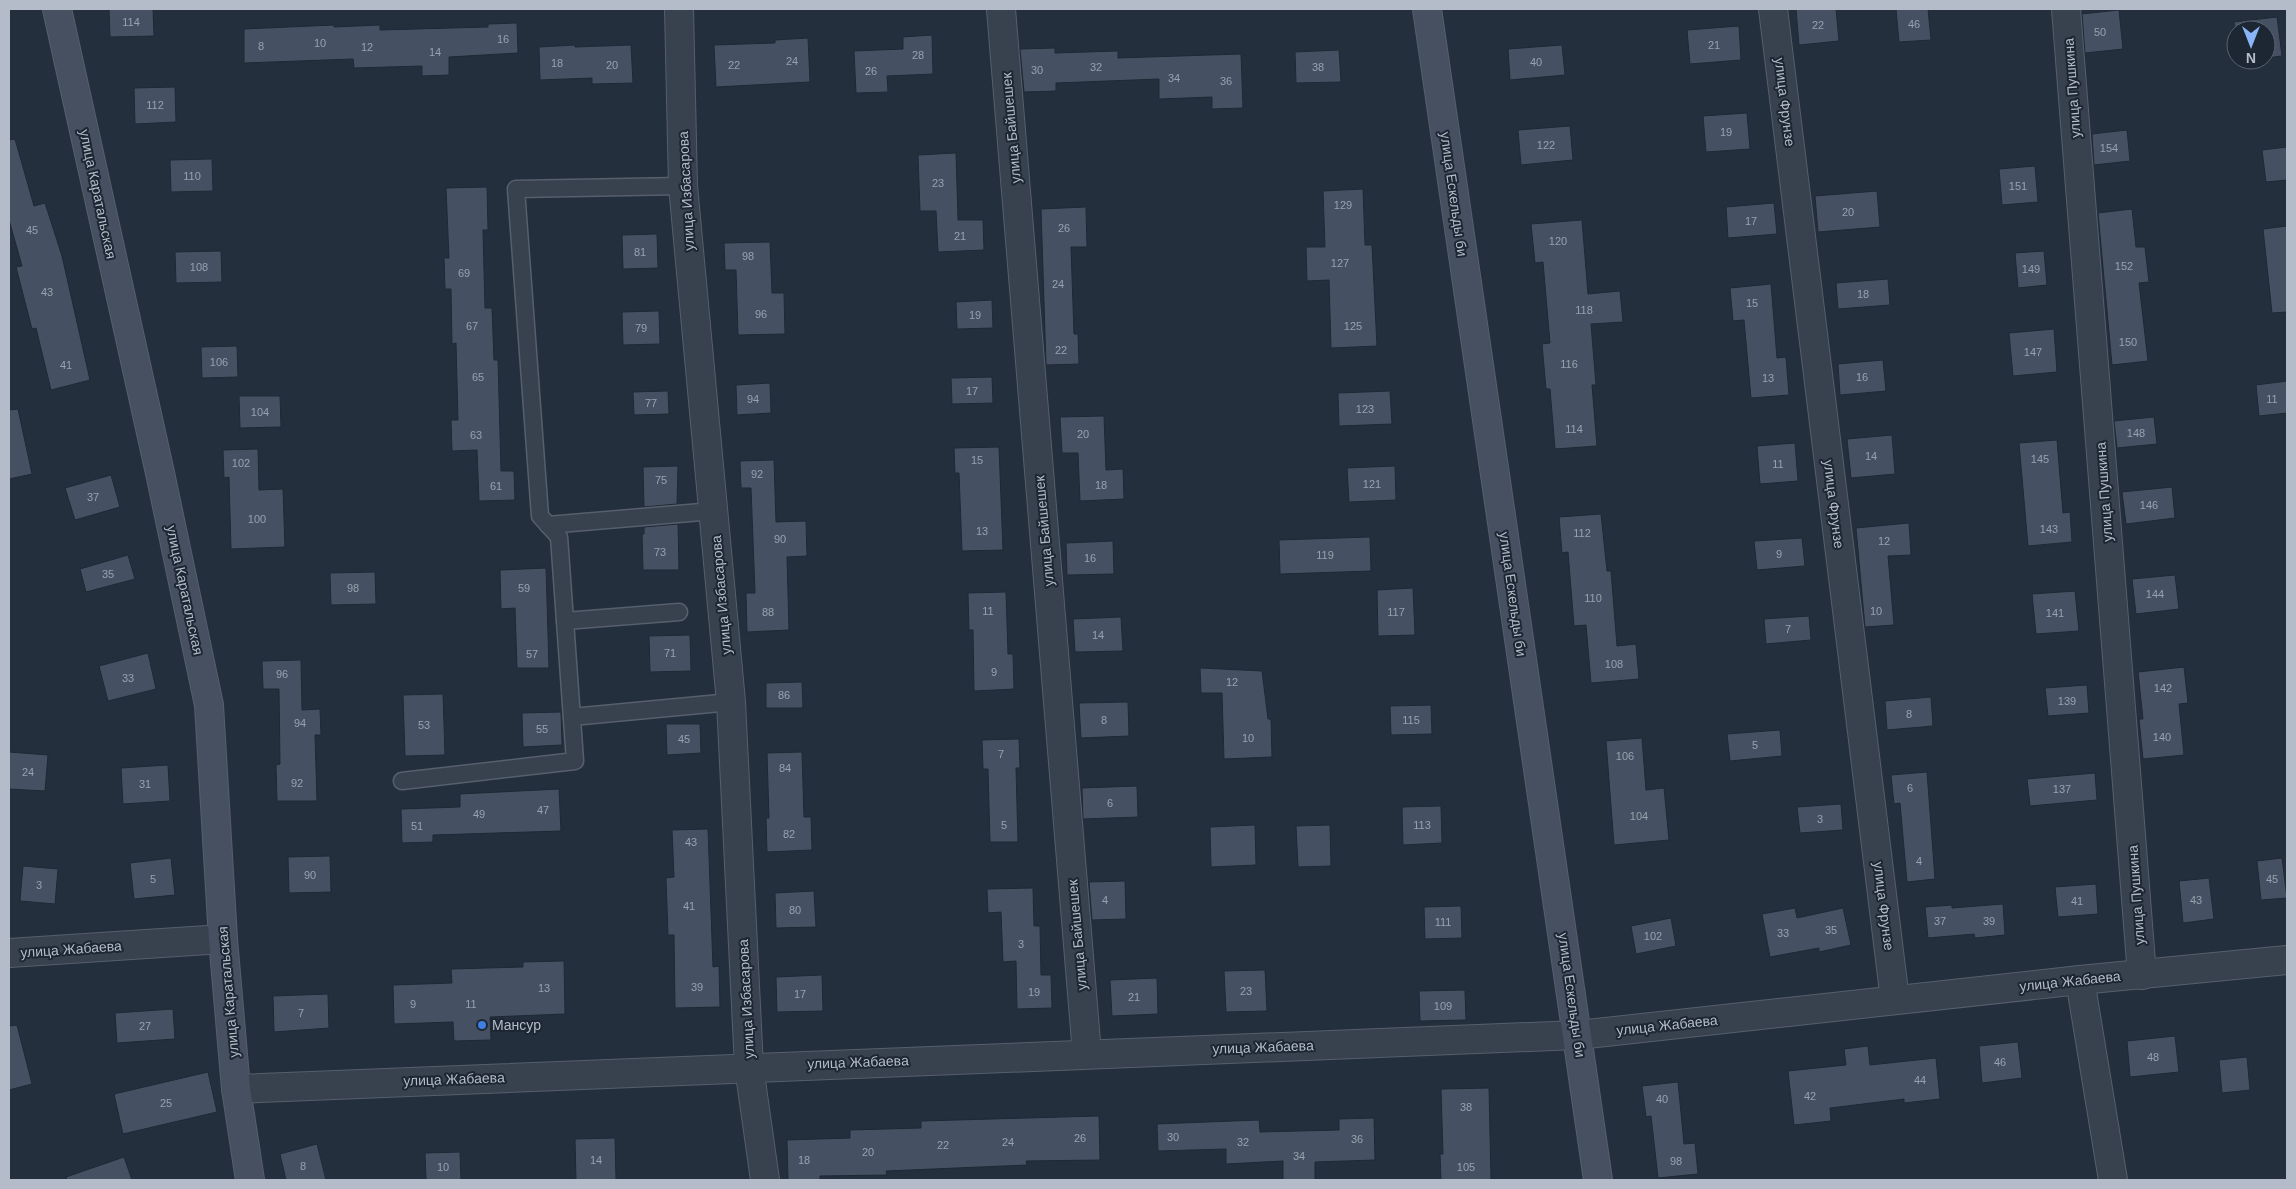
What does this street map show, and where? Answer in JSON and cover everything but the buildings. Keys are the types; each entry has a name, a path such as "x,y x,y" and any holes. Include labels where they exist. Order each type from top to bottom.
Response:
{"street":[{"name":"улица Каратальская","path":"57,9 160,473 209,705 223,938 236,1089 250,1180"},
{"name":"улица Избасарова","path":"679,9 683,186 732,702 749,1067 765,1180"},
{"name":"улица Байшешек","path":"1001,9 1087,1054"},
{"name":"улица Ескельды би","path":"1427,9 1598,1180"},
{"name":"улица Фрунзе","path":"1774,9 1895,1000"},
{"name":"улица Пушкина","path":"2066,9 2142,974"},
{"name":"улица Жабаева","path":"9,953 223,938"},
{"name":"улица Жабаева","path":"236,1089 1578,1035 2080,980 2287,960"},
{"path":"2080,980 2113,1180"}],"lane":[{"path":"402,781 575,761 559,537 540,516 516,189 683,186"},
{"path":"548,525 713,511"},
{"path":"565,622 680,612"},
{"path":"572,717 732,702"}],"place":[{"name":"Мансур","path":"482,1025"}]}
